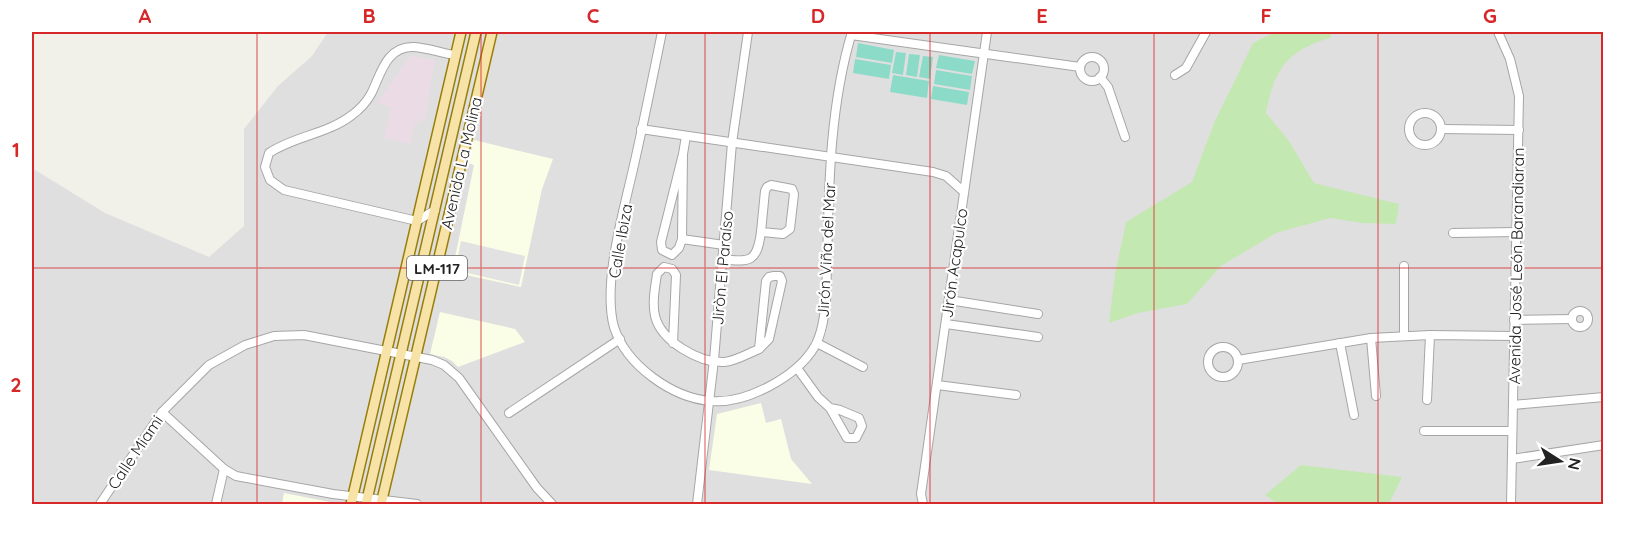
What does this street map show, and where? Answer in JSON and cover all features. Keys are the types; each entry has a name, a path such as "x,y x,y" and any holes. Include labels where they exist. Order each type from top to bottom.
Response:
{"main road":[{"name":"Avenida La Molina","path":"352,500 461,32"},
{"name":"Avenida La Molina","path":"366,501 477,32"},
{"name":"Avenida La Molina","path":"381,502 492,32"}],"street":[{"name":"Calle Ibiza","path":"662,32 614,254 611,305 615,328 639,367 654,379 684,394 710,401"},
{"name":"Jiròn El Paraíso","path":"697,504 714,360 732,143 748,32"},
{"name":"Jirón Acapulco","path":"917,504 921,494 987,32"},
{"path":"1175,75 1186,68 1206,32"},
{"name":"Avenida José León Barandiaran","path":"1498,32 1510,59 1519,96 1511,504"},
{"path":"852,33 1080,67"},
{"name":"Jirón Viña del Mar","path":"710,401 736,400 767,387 797,368 817,343 826,302 831,156 836,111 852,33"},
{"path":"435,210 417,221 284,190 270,180 265,167 269,153 279,146 321,132 352,115 370,97 385,62 397,51 413,47 455,55"},
{"path":"1087,58 1097,58 1103,67 1100,77 1094,80 1087,79 1081,74 1080,67 1087,58"},
{"path":"1100,77 1108,87 1125,137"},
{"path":"1425,112 1435,115 1442,129 1438,139 1428,145 1413,140 1409,130 1411,120 1425,112"},
{"path":"641,129 939,173 949,178 964,192"},
{"path":"1442,129 1519,130"},
{"path":"683,154 682,239 676,252 672,255 662,250 661,242 686,136"},
{"path":"723,259 743,262 751,258 759,245 767,187 780,186 792,189 794,194 790,229 783,234 761,232"},
{"path":"1453,233 1517,232"},
{"path":"682,239 724,245"},
{"path":"1404,266 1404,336"},
{"path":"674,343 676,275 672,269 664,267 657,274 654,309 659,326 674,343 684,350 725,362 759,349 770,339 782,281 780,276 768,277 766,281 759,349"},
{"path":"949,300 1038,314"},
{"path":"1514,320 1572,319"},
{"path":"946,324 1038,337"},
{"name":"Calle Miami","path":"100,504 162,412 209,365 245,345 274,336 304,335 438,362 455,373 537,488 552,504"},
{"path":"1427,400 1430,335"},
{"path":"1238,360 1371,338 1430,335 1514,336"},
{"path":"1371,338 1376,396"},
{"path":"509,413 620,339"},
{"path":"817,343 863,367"},
{"path":"1340,343 1354,415"},
{"path":"1221,347 1233,350 1238,360 1235,372 1225,377 1214,374 1208,364 1211,353 1221,347"},
{"path":"797,368 818,397 830,408 847,438 856,438 862,426 859,418 830,408"},
{"path":"937,385 1016,395"},
{"path":"1513,405 1604,397"},
{"path":"162,412 224,469 240,477 352,500 417,504"},
{"path":"1424,432 1512,431"},
{"path":"1512,459 1604,445"},
{"path":"216,504 224,469"},
{"name":"Jirón Acapulco","path":"921,494 923,504"}],"shaded area":[{"path":"328,32 1603,32 1603,504 32,504 32,168 105,213 209,257 244,226 244,129 278,86 312,56"},
{"path":"410,56 435,60 425,119 415,124 410,144 384,138 391,107 377,103"},
{"path":"474,140 553,159 542,189 521,287 452,272 474,165 468,163"},
{"path":"461,241 525,256 519,285 455,270"},
{"path":"440,312 515,329 525,342 458,367 444,357 430,354"},
{"path":"761,403 766,423 781,419 791,459 812,484 709,470 717,414"},
{"path":"284,493 340,504 282,504"}],"green space":[{"path":"1275,32 1332,32 1330,38 1303,49 1285,64 1273,85 1266,113 1289,141 1314,183 1399,204 1396,224 1362,223 1330,218 1276,233 1221,266 1187,304 1138,313 1109,323 1115,274 1126,222 1192,182 1214,123 1253,43"},
{"path":"858,43 894,50 892,63 856,57"},
{"path":"896,52 906,53 903,75 892,73"},
{"path":"909,54 920,55 917,77 906,75"},
{"path":"939,55 975,61 972,74 936,68"},
{"path":"923,56 933,57 930,79 919,77"},
{"path":"855,59 891,65 889,79 853,73"},
{"path":"936,70 972,76 970,90 934,84"},
{"path":"893,75 929,81 927,98 890,92"},
{"path":"933,86 969,92 967,105 931,99"},
{"path":"1301,465 1402,477 1389,504 1278,504 1265,495"}]}
